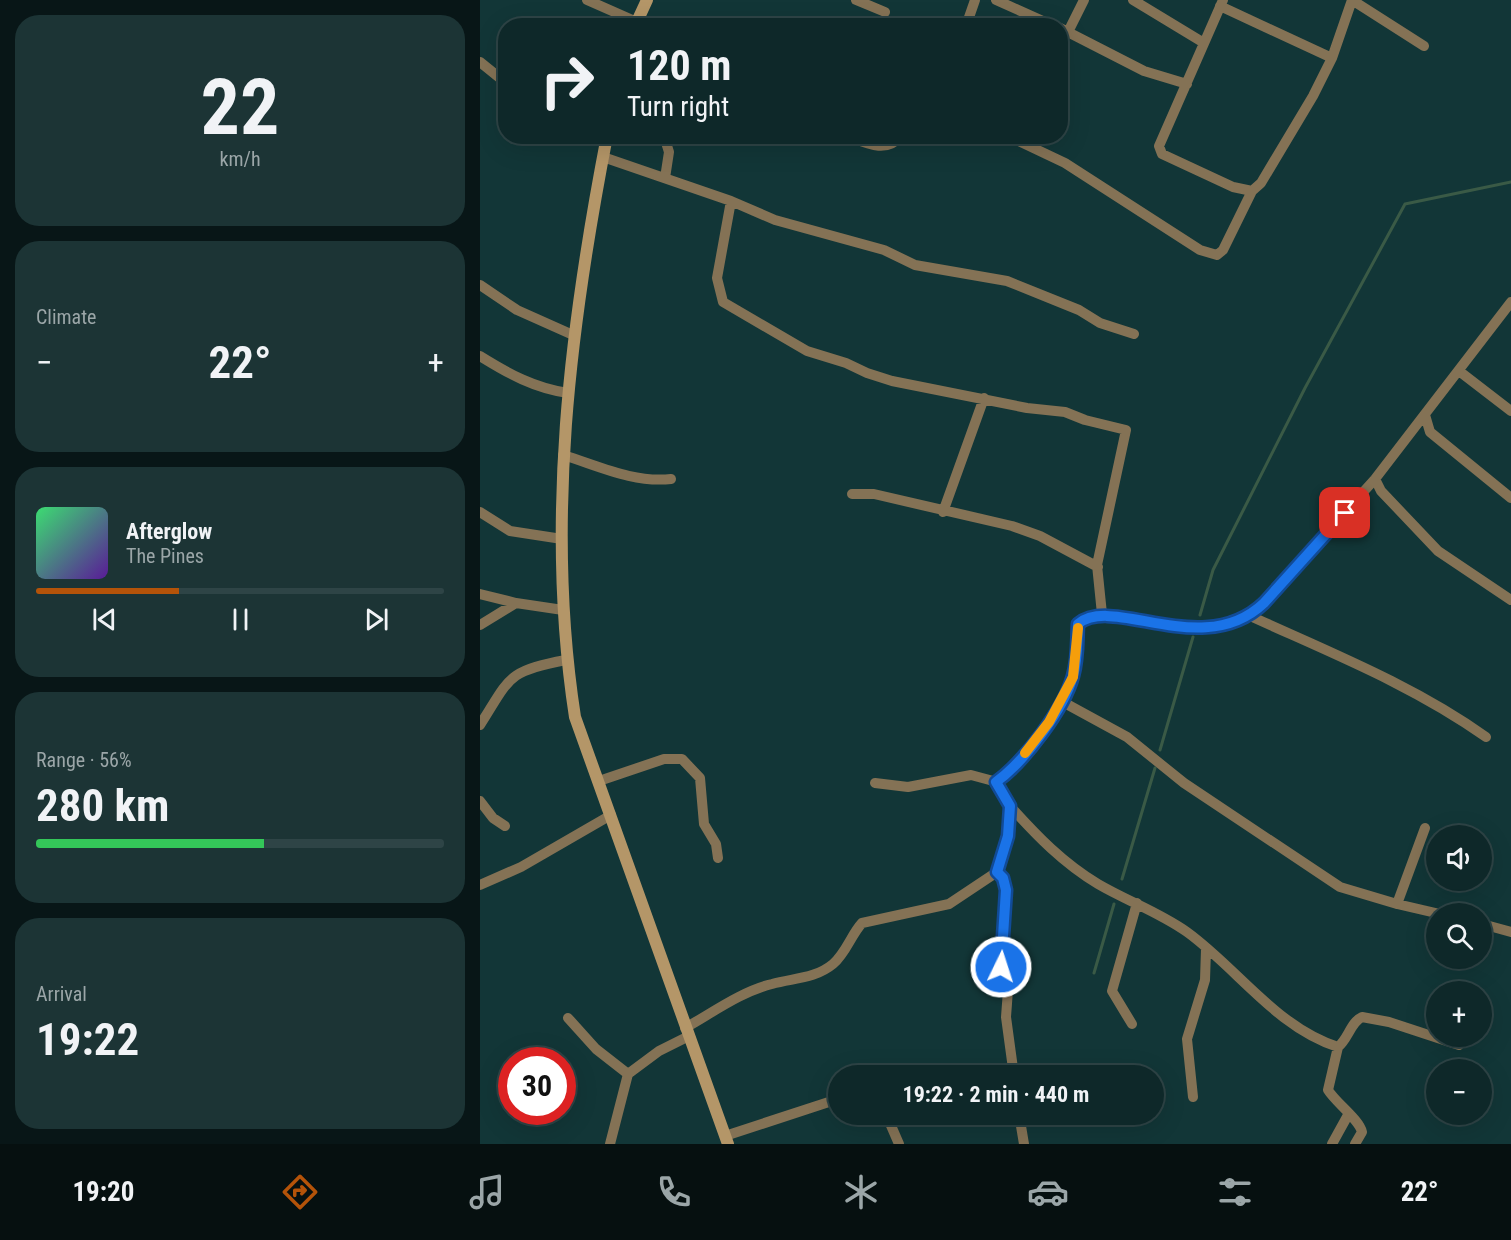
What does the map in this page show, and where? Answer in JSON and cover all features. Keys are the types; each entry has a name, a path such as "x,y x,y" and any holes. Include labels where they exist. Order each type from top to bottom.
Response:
{"main road":[{"path":"639,18 647,0"},
{"path":"605,144 573,334 563,455 563,610 566,660 575,717 727,1140"}],"street":[{"path":"587,0 624,18"},
{"path":"856,0 885,12"},
{"path":"969,18 975,0"},
{"path":"996,0 1036,18"},
{"path":"1068,24 1084,0"},
{"path":"1133,0 1204,44"},
{"path":"1025,144 1065,163 1200,250 1217,255 1223,250 1252,192 1261,183 1313,96 1332,58 1352,0 1424,46"},
{"path":"1252,192 1233,187 1162,154 1159,146 1221,3 1332,58"},
{"path":"1068,32 1143,71 1187,84"},
{"path":"480,62 498,77"},
{"path":"665,178 669,152 666,144"},
{"path":"873,144 882,147 892,144"},
{"path":"603,157 804,229 884,250 915,264 1007,281 1079,310 1100,323 1134,334"},
{"path":"731,201 717,278 723,302 807,351 892,381 1027,408 1065,412 1085,420 1126,430 1098,567 1102,614"},
{"path":"480,285 517,310 573,334"},
{"path":"996,782 1013,770 1061,702 1073,677 1078,624 1086,618 1102,614 1171,627 1211,628 1248,615 1273,595 1375,479 1511,303"},
{"path":"480,356 520,380 545,389 568,393"},
{"path":"1459,371 1511,411"},
{"path":"943,512 984,398"},
{"path":"1425,415 1430,432 1511,498"},
{"path":"563,455 624,476 653,481 671,479"},
{"path":"1375,479 1381,492 1438,551 1511,600"},
{"path":"852,494 874,494 943,512 1012,526 1040,536 1098,567"},
{"path":"480,512 510,531 562,538"},
{"path":"480,594 516,603 563,610"},
{"path":"480,624 516,603"},
{"path":"1248,615 1369,670 1451,712 1486,736"},
{"path":"480,725 506,683 531,668 566,660"},
{"path":"1061,702 1126,737 1184,783 1340,887 1426,911"},
{"path":"599,781 664,759 682,759 700,778 705,824 716,844 718,858"},
{"path":"875,783 908,788 971,775 996,782 1010,806 1046,847 1070,866 1188,933 1242,983 1299,1029 1318,1041 1338,1047"},
{"path":"480,801 493,818 505,826"},
{"path":"610,1144 628,1074 659,1051 756,990 772,983 802,980 825,970 834,963 862,923 949,904 997,872 1008,836 1010,806"},
{"path":"480,885 521,867 611,815"},
{"path":"1397,904 1425,828"},
{"path":"997,872 1003,878 1006,890 1001,967 1008,990 1006,1017 1013,1065"},
{"path":"1132,1024 1112,991 1137,903"},
{"path":"1492,927 1511,932"},
{"path":"1193,1096 1187,1039 1204,980 1206,949"},
{"path":"1355,1144 1362,1132 1360,1124 1348,1115 1328,1090 1338,1047 1349,1037 1355,1021 1362,1017 1389,1022 1426,1034"},
{"path":"568,1018 596,1049 628,1074"},
{"path":"727,1140 828,1103"},
{"path":"1332,1144 1348,1115"},
{"path":"891,1125 899,1144"},
{"path":"1020,1125 1023,1144"}],"waterway":[{"path":"1200,615 1213,570 1305,388 1405,204 1511,182"},
{"path":"1160,750 1193,637"},
{"path":"1122,879 1155,768"},
{"path":"1094,973 1114,904"}],"slow traffic":[{"path":"1025,753 1049,722 1073,677 1078,628"}],"route":[{"path":"1001,967 1006,890 1003,878 997,872 1008,836 1010,806 996,782 1013,770 1061,702 1073,677 1078,624 1086,618 1102,614 1171,627 1211,628 1230,623 1255,612 1273,595 1345,513"}]}
